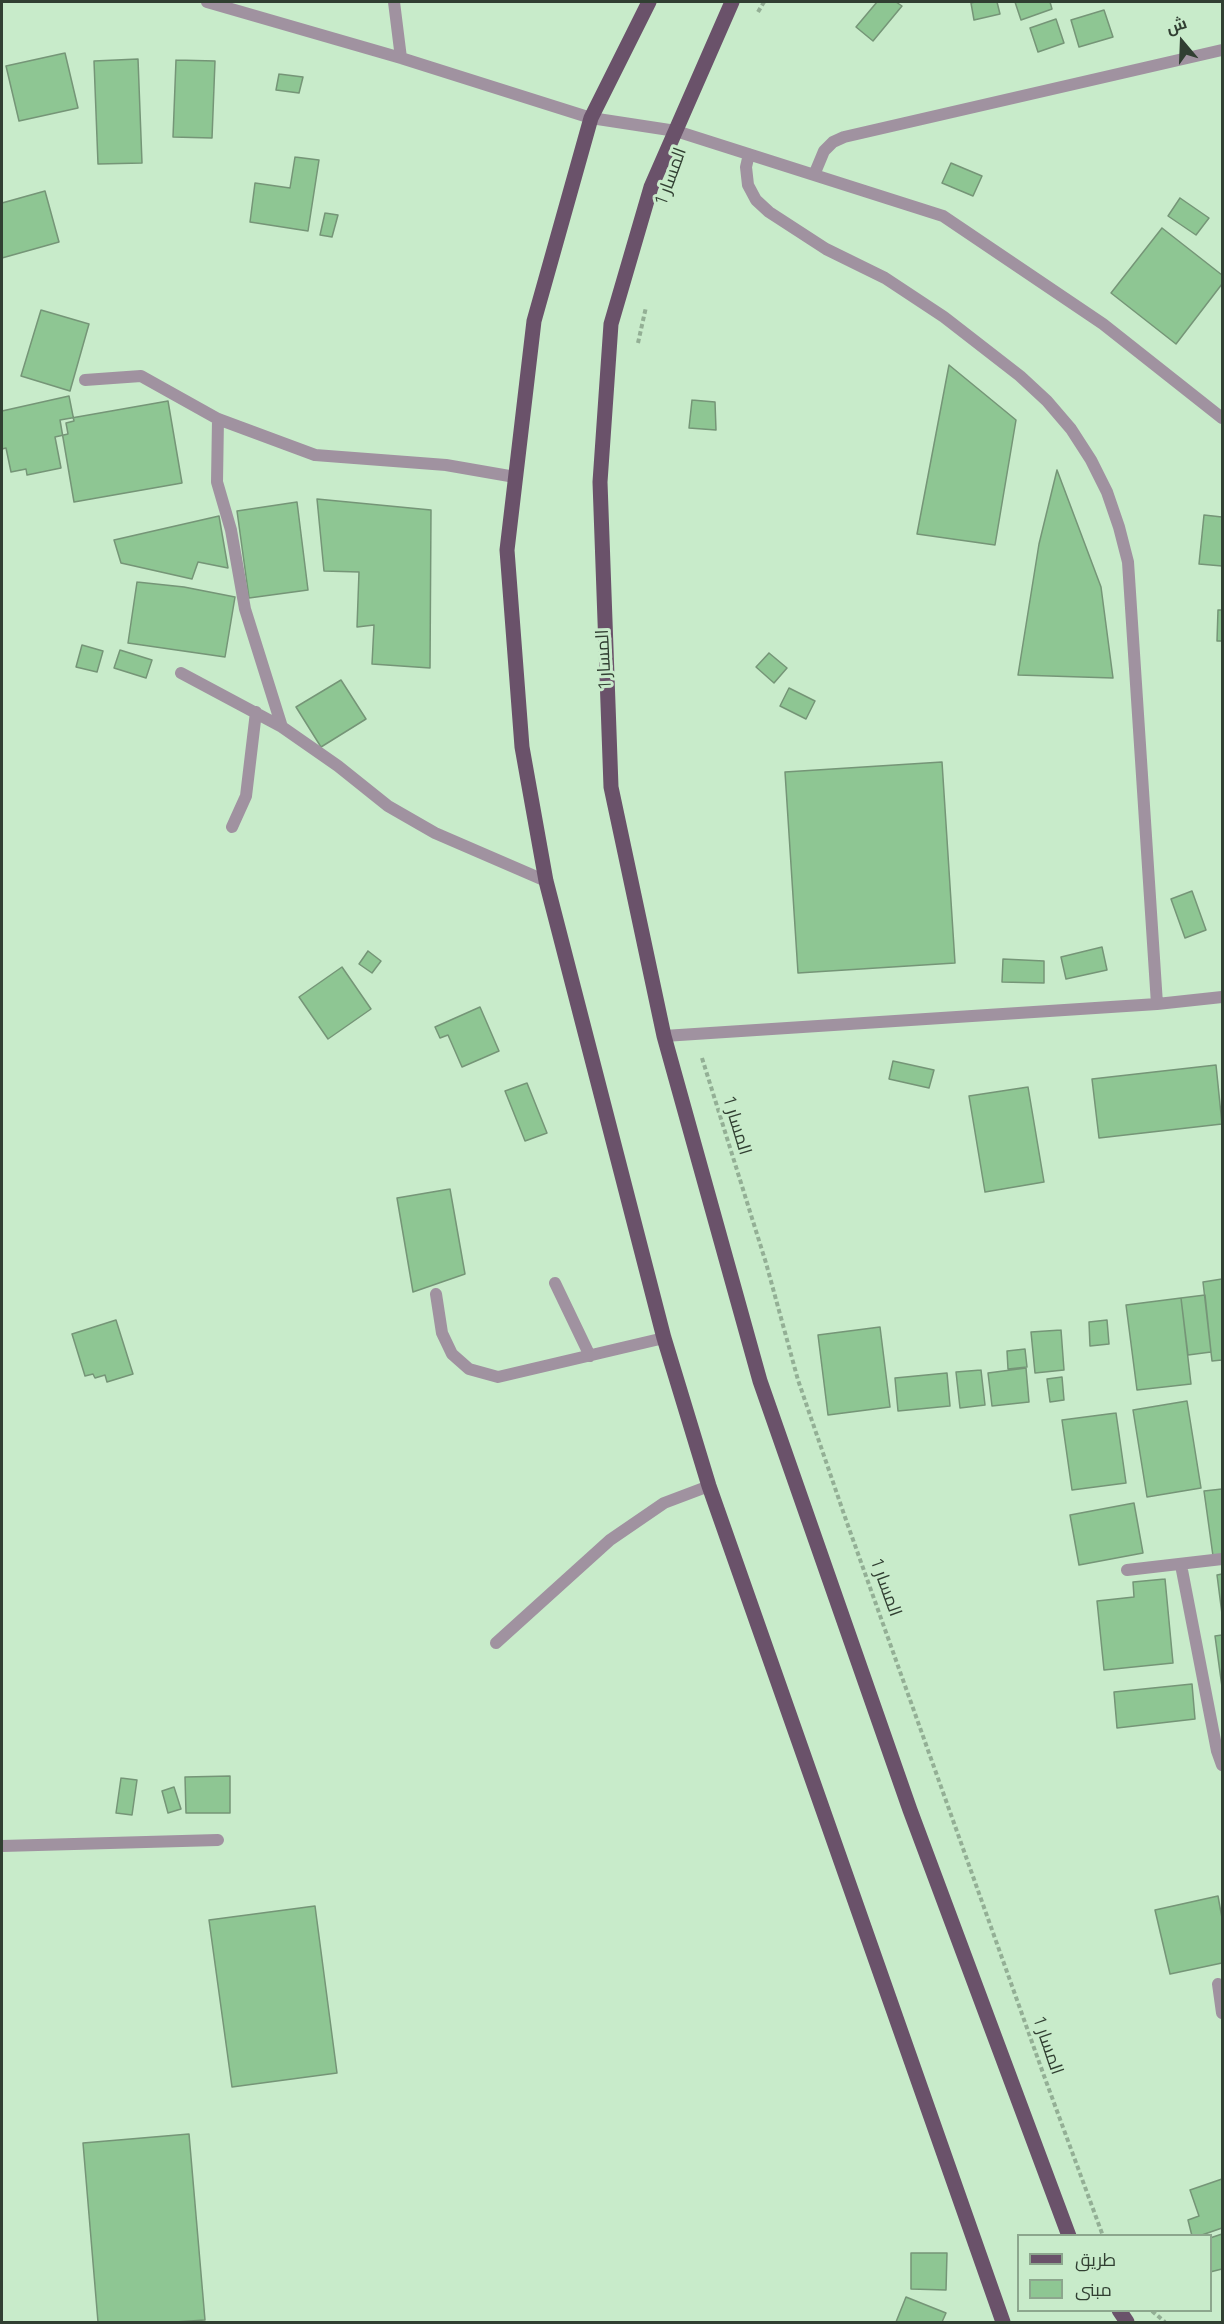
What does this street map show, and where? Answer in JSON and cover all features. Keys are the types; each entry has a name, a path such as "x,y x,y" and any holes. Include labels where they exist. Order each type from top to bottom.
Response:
{"main road":[{"path":"649,2 591,118 534,321 507,550 522,747 546,881 664,1338 709,1486 1003,2322"},
{"path":"732,2 651,187 611,324 600,482 611,787 664,1036 760,1381 910,1810 1069,2234"}],"street":[{"path":"207,2 401,58 591,118 676,131 943,216 1104,324 1222,418"},
{"path":"394,2 401,58"},
{"path":"814,175 824,151 833,142 844,138 1222,50"},
{"path":"749,154 746,167 748,184 756,200 769,212 826,249 885,278 944,317 1020,376 1047,401 1071,429 1091,460 1107,492 1128,562 1157,1004"},
{"path":"85,380 141,376 218,419 315,455 446,465 515,477"},
{"path":"218,419 217,482 231,530 245,609 282,727"},
{"path":"181,673 282,727 338,766 388,806 435,833 546,881"},
{"path":"232,827 246,796 256,712"},
{"path":"664,1036 1157,1004 1222,996"},
{"path":"555,1283 590,1356"},
{"path":"436,1294 442,1332 452,1354 469,1369 498,1377 664,1338"},
{"path":"496,1643 610,1540 664,1503 709,1486"},
{"path":"1127,1570 1222,1560"},
{"path":"1181,1564 1217,1751 1222,1765"},
{"path":"2,1846 218,1840"},
{"path":"1218,1984 1222,2013"}],"path":[{"path":"753,21 764,2"},
{"path":"638,346 647,303"},
{"name":"المسار 1","path":"694,1034 766,1263 798,1380 1042,2073 1103,2234"}],"building":[{"path":"877,2 896,2 902,6 873,41 856,27"},
{"path":"997,2 1000,14 974,20 971,3"},
{"path":"1015,2 1050,2 1052,9 1021,20"},
{"path":"1104,10 1113,37 1079,47 1071,20"},
{"path":"1056,19 1064,43 1038,52 1030,28"},
{"path":"65,53 78,108 19,121 6,66"},
{"path":"138,59 142,163 98,164 94,61"},
{"path":"176,60 215,61 212,138 173,137"},
{"path":"279,74 303,77 299,93 276,90"},
{"path":"295,157 319,160 308,231 250,222 255,183 290,188"},
{"path":"951,163 982,176 973,196 942,183"},
{"path":"45,191 59,242 2,258 2,203"},
{"path":"1180,198 1209,218 1196,235 1168,216"},
{"path":"325,213 338,215 332,237 320,235"},
{"path":"1162,228 1222,275 1222,284 1176,344 1111,293"},
{"path":"41,310 89,324 70,391 21,376"},
{"path":"949,365 1016,420 995,545 917,534"},
{"path":"69,396 74,421 66,423 68,434 55,437 61,468 27,475 26,469 11,472 6,448 2,449 2,411"},
{"path":"692,400 715,402 716,430 689,428"},
{"path":"168,401 182,483 74,502 60,420"},
{"path":"1057,470 1101,587 1113,678 1018,675 1039,544"},
{"path":"317,499 431,510 430,668 372,664 374,625 357,627 359,572 324,571"},
{"path":"297,502 308,590 249,598 237,511"},
{"path":"1204,515 1222,517 1222,566 1199,564"},
{"path":"219,516 228,568 198,562 192,579 121,563 114,540"},
{"path":"137,582 184,587 235,597 225,657 128,643"},
{"path":"1218,610 1222,610 1222,641 1217,641"},
{"path":"82,645 103,651 97,672 76,667"},
{"path":"120,650 152,660 146,678 114,668"},
{"path":"769,653 787,668 774,683 756,667"},
{"path":"341,680 366,719 321,747 296,707"},
{"path":"789,688 815,701 806,719 780,706"},
{"path":"942,762 955,963 798,973 785,772"},
{"path":"1192,891 1206,930 1185,938 1171,899"},
{"path":"1102,947 1107,970 1066,979 1061,957"},
{"path":"368,951 381,961 372,973 359,964"},
{"path":"1003,959 1044,961 1044,983 1002,982"},
{"path":"342,967 371,1009 328,1039 299,997"},
{"path":"480,1007 499,1051 462,1067 448,1035 440,1038 435,1027"},
{"path":"893,1061 934,1070 929,1088 889,1079"},
{"path":"1216,1065 1222,1124 1099,1138 1092,1079"},
{"path":"527,1083 547,1133 525,1141 505,1091"},
{"path":"1028,1087 1044,1182 985,1192 969,1096"},
{"path":"450,1189 465,1274 413,1292 397,1198"},
{"path":"1222,1279 1222,1360 1212,1361 1203,1282"},
{"path":"1205,1295 1211,1352 1188,1355 1181,1298"},
{"path":"1181,1298 1191,1384 1137,1390 1126,1305"},
{"path":"116,1320 133,1374 107,1382 105,1375 95,1378 93,1374 85,1376 72,1334"},
{"path":"1107,1320 1109,1344 1090,1346 1089,1322"},
{"path":"880,1327 890,1407 828,1415 818,1335"},
{"path":"1061,1330 1064,1370 1035,1373 1031,1332"},
{"path":"1025,1349 1027,1367 1008,1369 1007,1351"},
{"path":"1026,1368 1029,1402 992,1406 988,1373"},
{"path":"981,1370 985,1405 960,1408 956,1372"},
{"path":"947,1373 950,1406 898,1411 895,1378"},
{"path":"1062,1377 1064,1400 1050,1402 1047,1379"},
{"path":"1187,1401 1201,1488 1147,1497 1133,1410"},
{"path":"1116,1413 1126,1483 1072,1490 1062,1420"},
{"path":"1222,1489 1222,1555 1213,1556 1204,1491"},
{"path":"1134,1503 1143,1553 1079,1565 1070,1515"},
{"path":"1222,1574 1222,1614 1217,1575"},
{"path":"1165,1579 1173,1663 1104,1670 1097,1601 1134,1597 1133,1582"},
{"path":"1222,1635 1222,1687 1215,1636"},
{"path":"1192,1684 1195,1719 1117,1728 1114,1692"},
{"path":"230,1776 230,1813 186,1813 185,1777"},
{"path":"121,1778 137,1780 132,1815 116,1813"},
{"path":"174,1787 181,1809 168,1813 162,1791"},
{"path":"1218,1896 1222,1918 1222,1963 1170,1974 1155,1910"},
{"path":"315,1906 337,2073 232,2087 209,1920"},
{"path":"189,2134 205,2320 98,2322 83,2143"},
{"path":"1222,2179 1222,2228 1205,2234 1192,2234 1188,2220 1199,2216 1190,2190"},
{"path":"1222,2234 1222,2269 1212,2272 1212,2237"},
{"path":"911,2253 947,2253 946,2290 911,2289"},
{"path":"906,2297 946,2313 942,2322 896,2322"}]}
